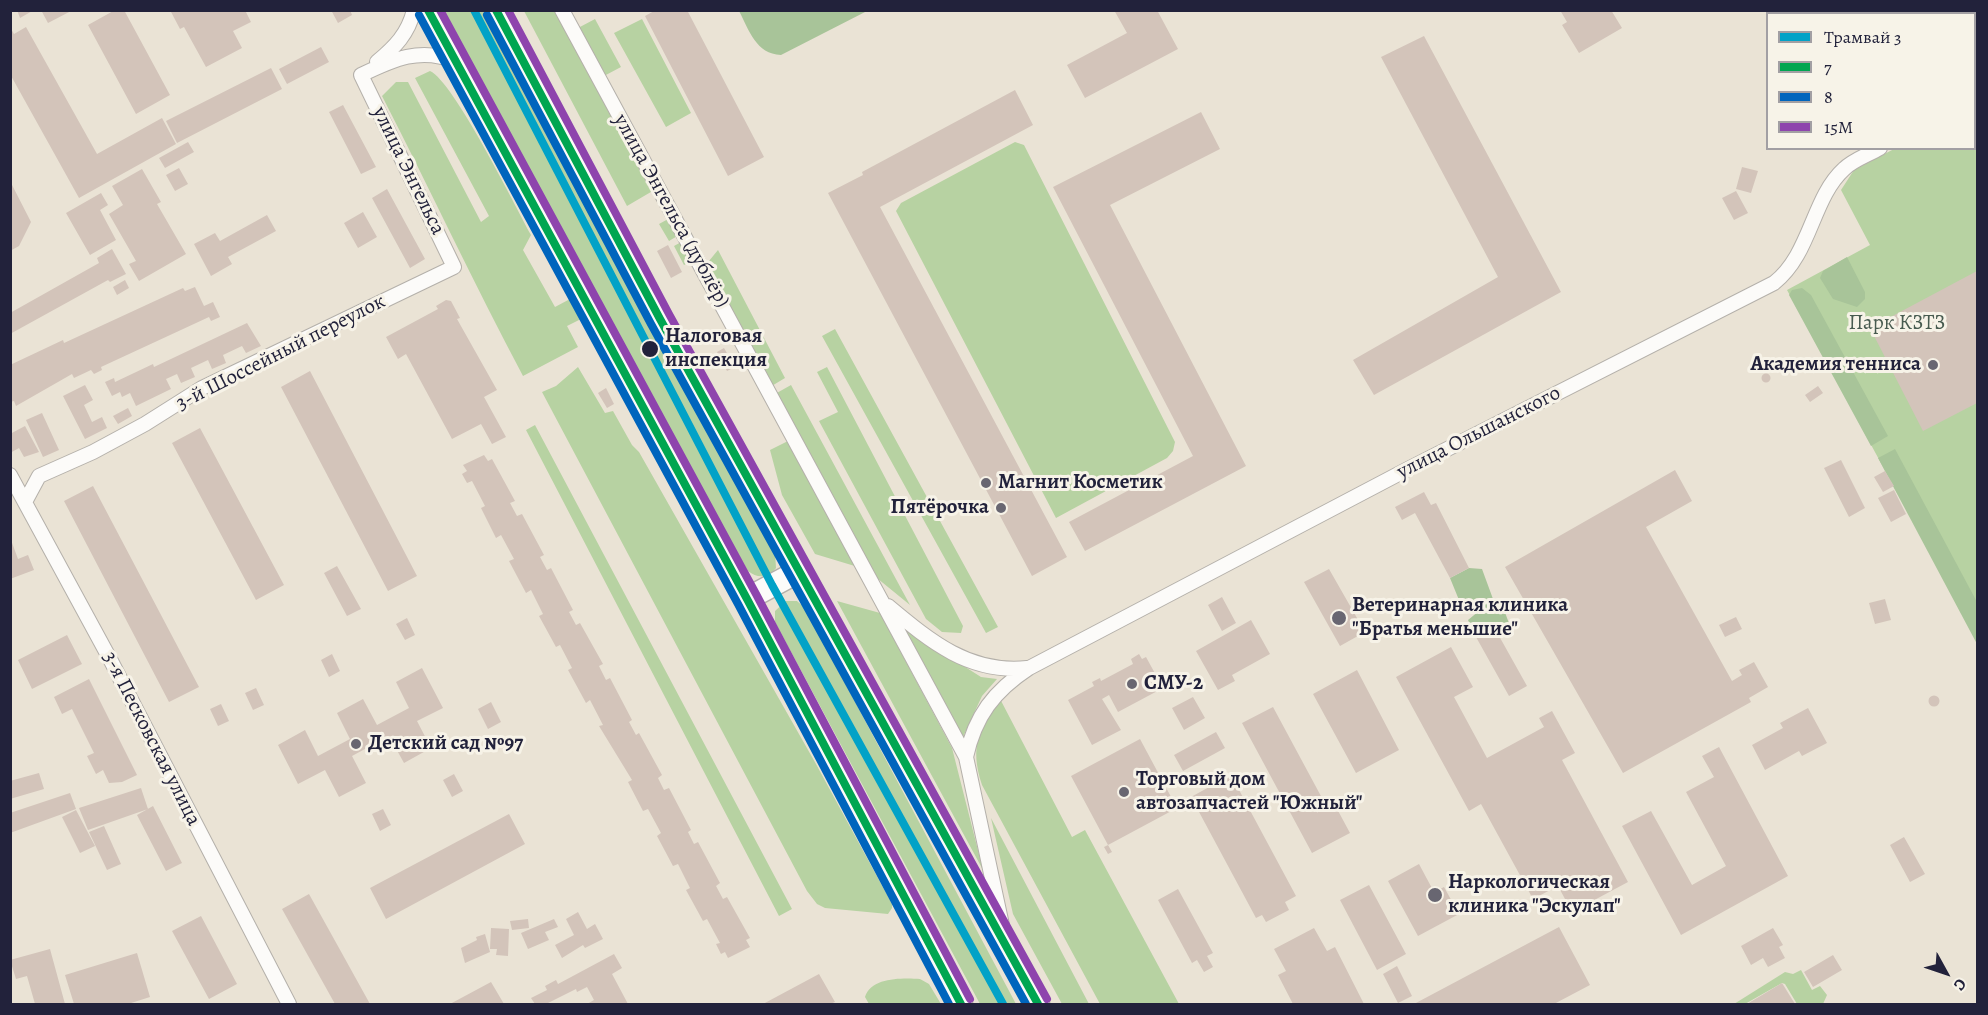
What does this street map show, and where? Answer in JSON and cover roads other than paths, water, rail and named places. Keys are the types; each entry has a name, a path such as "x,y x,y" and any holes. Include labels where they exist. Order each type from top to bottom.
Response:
{"main road":[{"path":"428,10 747,599 961,1005"},
{"path":"496,10 799,571 1038,1005"},
{"path":"747,599 799,571"}],"street":[{"path":"361,75 404,37 410,26 414,10"},
{"name":"улица Энгельса (дублёр)","path":"562,10 966,757"},
{"path":"361,75 404,56 439,55 455,61"},
{"name":"улица Энгельса","path":"361,75 454,267"},
{"name":"улица Ольшанского","path":"966,757 974,729 986,706 1008,682 1029,668 1437,454 1774,283 1787,273 1796,259 1834,179 1845,168 1876,150"},
{"name":"3-й Шоссейный переулок","path":"24,502 39,476 93,452 145,424 202,388 454,267"},
{"name":"3-я Песковская улица","path":"10,475 110,659 289,1005"},
{"path":"883,602 937,644 973,663 1005,670 1029,668"},
{"path":"966,757 1006,945"}],"tram line":[{"name":"3","path":"474,10 772,585 1003,1004"}],"place":[{"name":"Налоговая инспекция","path":"650,349"},
{"name":"Академия тенниса","path":"1933,365"},
{"name":"Магнит Косметик","path":"986,483"},
{"name":"Пятёрочка","path":"1001,508"},
{"name":"Ветеринарная клиника \"Братья меньшие\"","path":"1339,618"},
{"name":"СМУ-2","path":"1132,684"},
{"name":"Детский сад №97","path":"356,744"},
{"name":"Торговый дом автозапчастей \"Южный\"","path":"1124,792"},
{"name":"Наркологическая клиника \"Эскулап\"","path":"1435,895"}],"park label":[{"name":"Парк КЗТЗ","path":"1897,324"}]}
